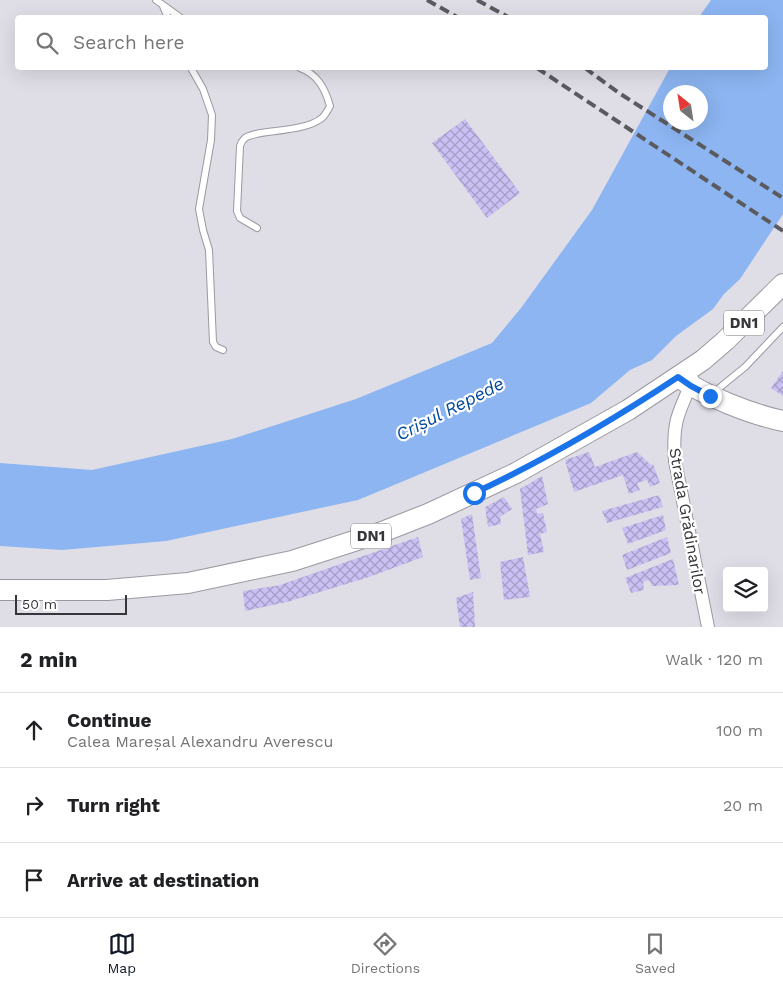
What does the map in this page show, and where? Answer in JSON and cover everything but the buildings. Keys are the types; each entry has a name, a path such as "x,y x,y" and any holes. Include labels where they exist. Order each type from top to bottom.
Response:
{"main road":[{"name":"DN1","path":"0,590 107,590 188,583 292,561 382,532 428,514 516,473 684,381 703,360 725,342 783,284"},
{"path":"684,381 710,396 783,421"}],"street":[{"name":"Strada Grădinarilor","path":"684,381 677,415 674,443 675,461 708,627"}],"lane":[{"path":"156,0 177,15"},
{"path":"163,5 167,15"},
{"path":"192,70 203,89 212,115 211,140 199,209 209,250 213,342 216,347 223,350"},
{"path":"258,228 240,218 236,211 240,146 244,138 252,134 280,132 308,126 323,118 330,106 327,94 318,79 307,70"},
{"path":"710,396 741,371 783,327"}],"water":[{"name":"Crișul Repede","path":"711,0 783,0 783,214 740,279 724,294 713,309 676,336 652,360 630,370 591,403 358,500 166,541 62,550 0,546 0,463 92,470 232,439 356,399 492,343 521,308 592,210 669,70 768,70 768,15 700,15"}],"railway":[{"path":"427,0 454,15"},
{"path":"477,0 504,15"},
{"path":"540,70 783,231"},
{"path":"588,70 619,93 783,198"}],"route":[{"path":"474,493 516,473 628,410 678,377 710,396"}]}
